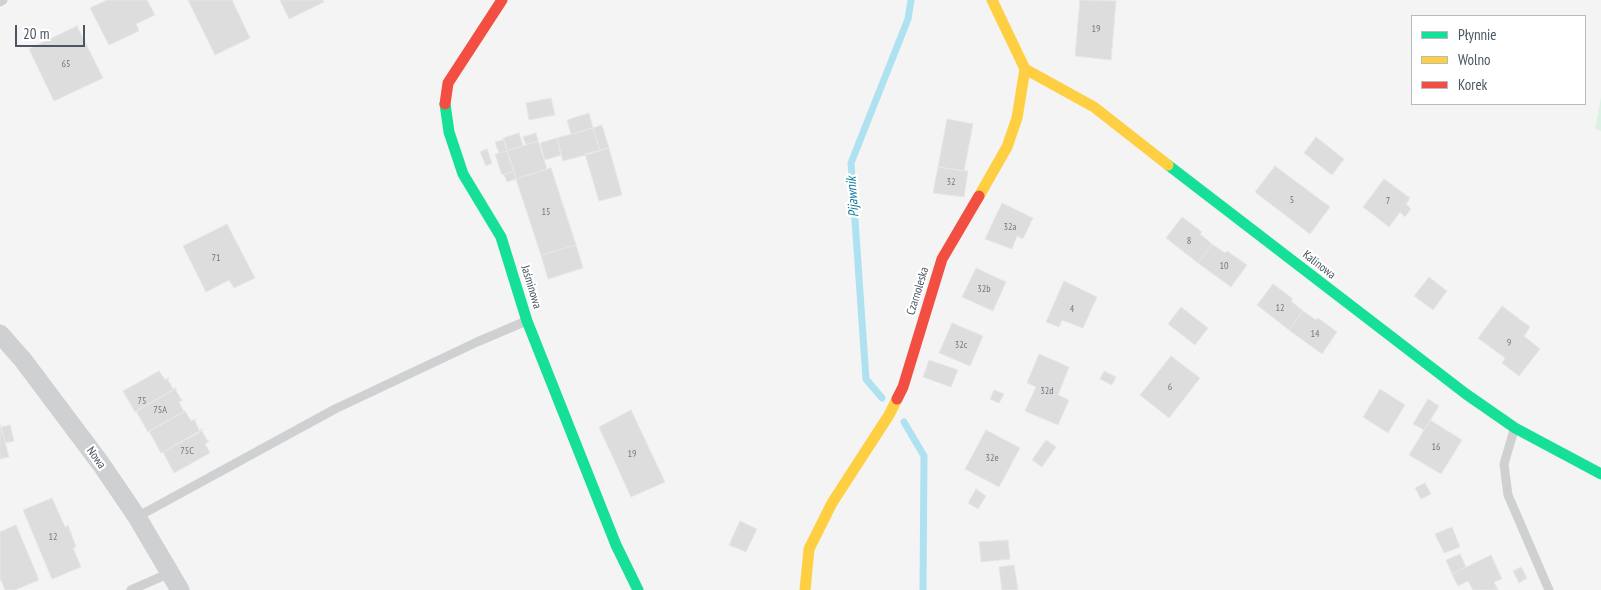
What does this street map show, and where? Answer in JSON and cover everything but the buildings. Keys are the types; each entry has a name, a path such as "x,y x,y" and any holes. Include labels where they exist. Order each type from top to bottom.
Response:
{"street":[{"name":"Jaśminowa","path":"502,0 448,83 445,107 449,132 463,174 501,237 527,321 616,545 638,590"},
{"path":"992,0 1025,69"},
{"name":"Kalinowa","path":"1025,69 1094,107 1368,321 1466,394 1515,428 1601,474"},
{"name":"Czarnoleska","path":"805,590 809,549 832,503 880,429 903,387 942,260 1007,147 1017,118 1025,69"},
{"name":"Nowa","path":"1,337 23,360 95,456 137,517 180,590"}],"lane":[{"path":"137,517 335,409 477,342 527,321"},
{"path":"1515,428 1504,464 1508,495 1549,590"},
{"path":"132,590 170,573"}],"green space":[{"path":"1601,97 1601,131 1595,129"}],"waterway":[{"name":"Pijawnik","path":"882,398 866,379 851,163 908,19 911,0"},
{"name":"Pijawnik","path":"904,422 924,456 923,590"}],"traffic: fast":[{"path":"445,104 449,132 463,174 501,237 527,321 616,545 638,590"},
{"path":"1168,165 1466,394 1515,428 1601,474"}],"traffic: slow":[{"path":"979,196 1007,147 1017,118 1025,69 992,0"},
{"path":"1025,69 1094,107 1168,165"},
{"path":"805,590 809,549 832,503 889,415 897,399"}],"traffic: jam":[{"path":"445,104 448,83 502,0"},
{"path":"897,399 903,387 942,259 979,196"}]}
